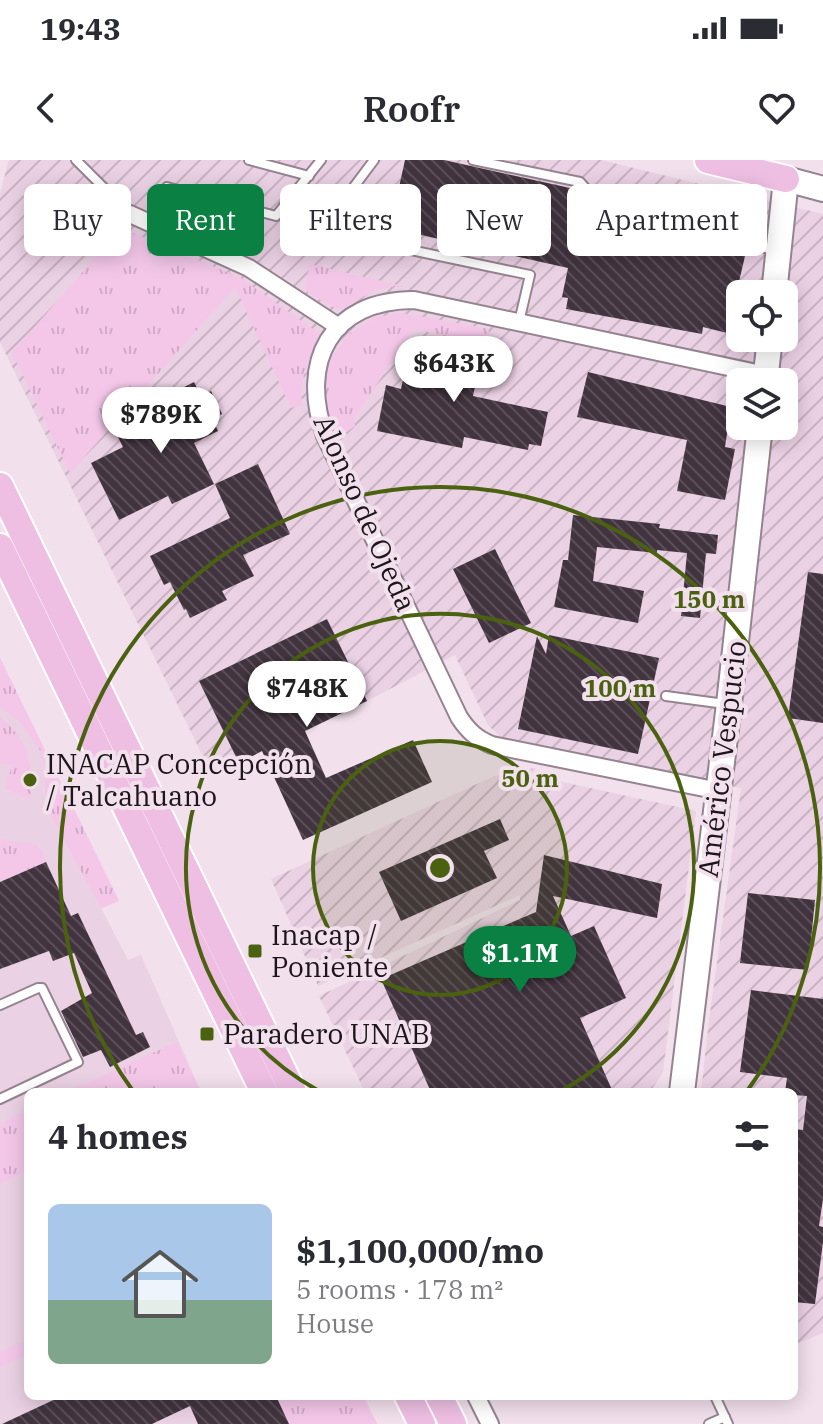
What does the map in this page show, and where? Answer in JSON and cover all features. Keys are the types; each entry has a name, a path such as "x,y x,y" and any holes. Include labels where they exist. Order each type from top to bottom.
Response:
{"main road":[{"path":"708,160 786,179"},
{"path":"0,486 291,1088"},
{"path":"0,547 262,1088"},
{"path":"278,1062 298,1088"},
{"path":"408,1400 409,1424"},
{"path":"410,1400 422,1424"},
{"path":"441,1400 453,1424"}],"street":[{"path":"776,280 786,179 823,189"},
{"path":"131,214 241,264 339,327"},
{"name":"Alonso de Ojeda","path":"719,791 492,745 469,731 452,703 325,436 316,403 316,372 324,348 339,327 371,306 399,300 414,300 519,322 726,369"},
{"name":"Américo Vespucio","path":"682,1088 758,440"},
{"path":"478,1400 490,1424"}],"lane":[{"path":"76,160 100,184"},
{"path":"249,160 309,176"},
{"path":"264,213 276,216 321,160"},
{"path":"356,184 374,160"},
{"path":"473,160 580,182 597,201 701,221 706,237 779,250"},
{"path":"421,252 530,275 519,322"},
{"path":"666,696 729,704"},
{"path":"0,1005 42,988 78,1062 0,1099"},
{"path":"709,1424 726,1420 717,1400"}],"shaded area":[{"path":"9,160 601,160 700,184 567,184 567,256 767,256 767,200 823,214 823,1333 798,1343 798,1088 701,1088 741,788 511,747 488,725 455,655 212,775 0,342 0,193"},
{"name":"INACAP Concepción / Talcahuano","path":"0,658 119,901 101,908 128,960 141,955 199,1088 24,1088 24,1400 365,1400 377,1424 0,1424"},
{"path":"535,768 535,776 696,811 663,1072 653,1088 363,1088 319,996 520,900 520,895 318,986 271,879 494,776"}],"green space":[{"path":"131,232 147,239 147,256 188,256 241,278 320,334 306,368 302,405 291,408 235,287 70,473 12,353 97,256 131,256"},
{"path":"310,264 407,287 375,290 342,309 335,308 308,293 305,285"},
{"path":"402,313 489,329 487,344 414,329 354,418 355,426 338,438 326,419 324,381 333,355 349,334 375,317"},
{"path":"0,658 119,901 101,908 45,804 45,764 40,750 19,721 0,707"},
{"path":"0,717 17,734 27,754 31,775 30,799 5,789 12,765 0,764"},
{"path":"0,839 37,845 46,862 0,881"},
{"path":"177,1042 199,1088 76,1088"},
{"path":"24,1112 24,1172 0,1184 0,1124"},
{"path":"24,1342 24,1356 0,1367 0,1352"},
{"path":"278,1400 365,1400 377,1424 289,1424"}],"building":[{"path":"405,160 444,160 567,187 567,256 745,256 739,280 726,280 726,333 703,327 702,334 566,309 568,298 562,297 568,268 515,256 551,256 551,184 437,184 437,239 421,235 421,184 400,184"},
{"path":"420,340 482,353 473,396 548,412 541,446 529,444 528,450 464,437 462,448 377,431 386,385 401,389 407,361 415,363"},
{"path":"588,372 726,406 725,447 735,449 725,500 677,491 687,440 577,417"},
{"path":"194,382 201,396 211,391 222,414 212,418 218,431 194,443 214,484 172,504 168,496 119,520 91,463 123,447 117,435 163,413 157,401"},
{"path":"258,464 290,534 243,555 254,576 222,591 227,600 190,618 170,582 164,585 150,556 230,518 215,484"},
{"path":"573,515 660,524 659,528 718,535 716,554 706,553 700,618 681,616 687,553 657,550 657,553 597,547 593,581 644,591 638,623 554,607 563,560 568,560"},
{"path":"495,549 531,623 489,643 453,569"},
{"path":"808,572 823,574 823,723 788,718"},
{"path":"327,619 367,701 305,731 326,778 413,740 432,782 303,840 262,751 239,763 199,681"},
{"path":"549,635 659,658 638,754 518,729 537,636 546,654"},
{"path":"500,819 509,840 484,851 497,878 401,921 379,872"},
{"path":"544,855 662,884 657,918 553,896 571,936 594,926 626,998 580,1018 611,1088 429,1088 381,979 536,912"},
{"path":"46,862 71,916 78,913 136,1035 143,1032 150,1047 110,1067 101,1050 83,1057 61,1011 92,993 74,953 53,961 49,951 0,969 0,882"},
{"path":"748,893 815,900 808,970 740,963"},
{"path":"751,990 823,999 823,1199 819,1226 823,1227 823,1242 815,1304 798,1302 798,1129 803,1130 807,1096 798,1095 798,1088 786,1088 787,1078 740,1072"},
{"path":"53,1400 278,1400 289,1424 198,1424 190,1406 152,1424 2,1424"}],"place":[{"name":"INACAP Concepción / Talcahuano","path":"30,780"},
{"name":"Inacap / Poniente","path":"255,951"},
{"name":"Paradero UNAB","path":"207,1034"}]}
